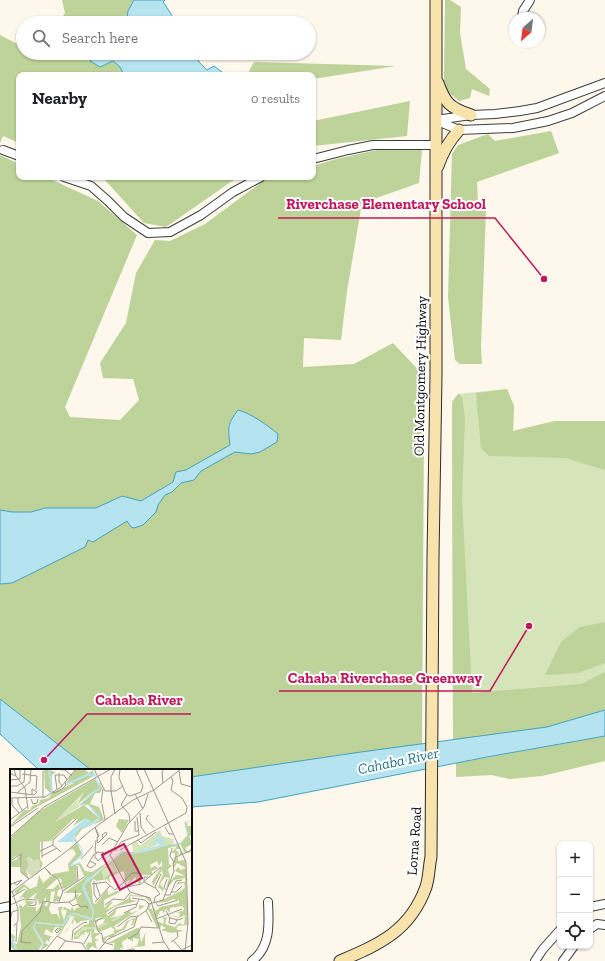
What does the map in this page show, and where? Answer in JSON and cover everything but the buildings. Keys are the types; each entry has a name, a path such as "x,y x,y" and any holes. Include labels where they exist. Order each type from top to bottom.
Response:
{"street":[{"name":"Old Montgomery Highway","path":"432,752 432,558 436,368 436,0"},
{"path":"523,12 530,0"},
{"path":"436,78 445,101 457,110 471,115"},
{"path":"435,120 537,108 605,83"},
{"path":"435,120 460,130 513,128 548,121 572,113 605,96"},
{"path":"435,174 444,149 460,130"},
{"path":"316,158 373,145 435,145"},
{"path":"3,150 16,155"},
{"path":"73,180 91,186 108,200 124,217 148,233 170,232 201,216 233,192 255,180"},
{"name":"Lorna Road","path":"340,961 380,943 393,934 415,909 426,886 431,857 432,752"},
{"path":"252,961 261,951 268,936 270,926 268,902"},
{"path":"593,906 605,904"},
{"path":"0,908 10,906"},
{"path":"593,927 597,924 605,925"},
{"path":"535,961 543,949 557,933"},
{"path":"562,961 572,949"}],"green space":[{"path":"62,0 134,0 128,11 127,16 63,16 65,13"},
{"path":"445,0 450,0 461,7 460,33 466,69 490,89 489,96 472,89 470,98 459,101 448,92 444,81"},
{"path":"0,35 16,43 16,60 91,60 100,67 113,61 120,67 122,72 16,72 16,142 3,136 0,143"},
{"path":"254,62 396,66 316,79 316,72 249,72"},
{"path":"410,101 407,136 316,146 316,120"},
{"path":"551,131 559,153 477,182 478,205 486,211 481,346 482,364 460,364 455,360 448,297 452,154 458,145 488,134 495,141"},
{"path":"377,150 422,150 419,183 362,203 347,291 341,340 304,338 303,367 354,364 393,343 426,378 418,416 424,426 422,744 192,777 192,769 90,769 0,699 0,155 16,163 16,180 52,180 98,201 137,235 65,407 70,417 120,420 139,400 133,379 103,378 100,363 126,323 136,273 155,240 170,241 205,224 263,181 316,180 316,165"},
{"path":"105,180 234,180 166,227 144,223"},
{"path":"507,389 514,406 513,431 555,421 605,421 605,710 453,740 452,402 458,394"},
{"path":"507,389 514,406 513,431 555,421 605,421 605,470 566,458 489,456 481,448 476,393"},
{"path":"458,394 462,397 465,418 462,498 472,693 581,684 605,672 605,710 547,727 453,740 452,402"},
{"path":"605,622 605,663 578,673 545,675 561,642 580,627"},
{"path":"605,736 605,761 542,776 510,779 491,775 456,777 456,763"}],"water":[{"path":"134,0 165,0 163,2 173,16 127,16 128,11"},
{"path":"198,60 207,70 214,66 222,72 122,72 120,67 113,61 100,67 90,61"},
{"path":"238,410 254,417 278,434 277,442 260,452 251,454 235,452 201,471 194,480 181,483 172,492 165,495 158,505 156,512 143,525 134,528 131,527 127,521 93,542 88,540 85,547 12,583 0,584 0,510 12,512 31,512 45,508 96,508 122,496 141,501 173,482 176,472 186,470 230,445 229,426"},
{"path":"0,699 90,769 38,769 0,734"},
{"path":"605,710 605,736 487,757 258,802 192,807 192,777 547,727"}],"place":[{"name":"Riverchase Elementary School","path":"544,279"},
{"name":"Cahaba Riverchase Greenway","path":"529,626"},
{"name":"Cahaba River","path":"44,760"}]}
